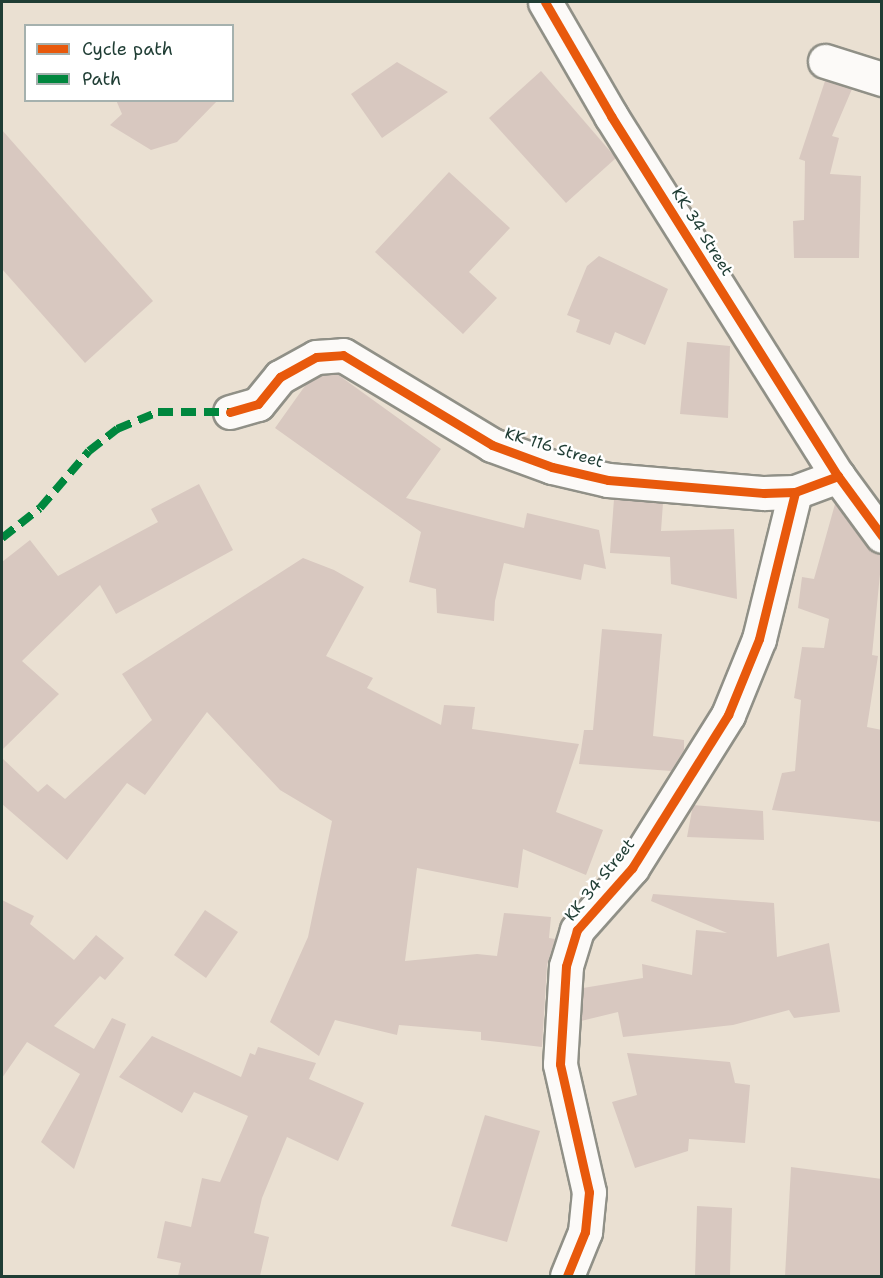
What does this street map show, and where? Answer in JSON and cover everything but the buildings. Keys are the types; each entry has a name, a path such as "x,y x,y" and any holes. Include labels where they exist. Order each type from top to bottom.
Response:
{"street":[{"name":"KK 34 Street","path":"545,2 611,116 838,476 882,536"},
{"path":"825,61 882,79"},
{"name":"KK 116 Street","path":"230,411 258,404 280,377 316,357 343,355 492,446 552,467 641,484 765,493 795,492 838,476"},
{"name":"KK 34 Street","path":"567,1276 585,1232 589,1192 560,1064 566,966 577,930 632,868 728,715 759,639 795,492"}],"marked path":[{"path":"2,538 40,508 89,451 117,429 158,412 230,412"}],"cycle path":[{"path":"545,2 611,116 838,476 882,536"},
{"path":"230,412 258,404 280,377 316,357 343,355 492,445 552,467 608,480 764,493 795,492 838,476"},
{"path":"567,1276 585,1232 589,1192 560,1064 566,966 577,930 632,868 728,715 759,639 795,492"}]}
